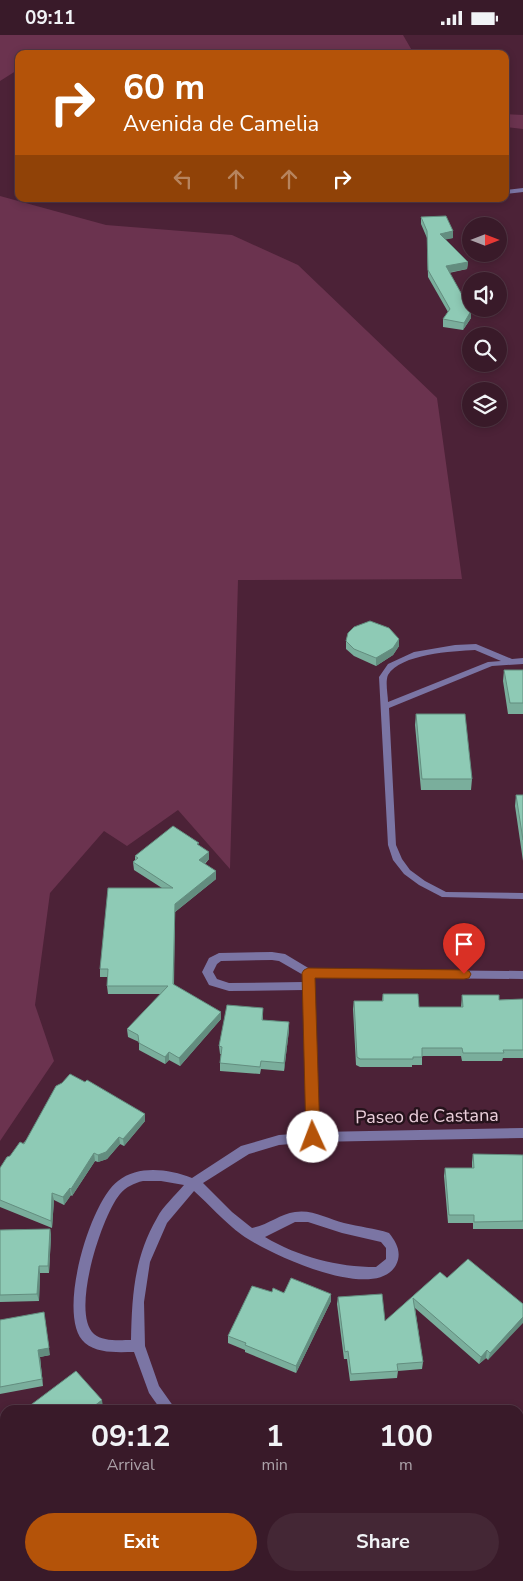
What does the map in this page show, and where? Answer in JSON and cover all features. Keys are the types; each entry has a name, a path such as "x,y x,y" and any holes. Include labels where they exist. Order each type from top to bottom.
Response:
{"street":[{"path":"509,192 523,190"},
{"path":"309,986 229,987 213,981 207,972 213,961 219,957 272,956 281,957 308,973 523,975"},
{"path":"308,973 313,1137"},
{"name":"Paseo de Castana","path":"165,1405 154,1389 138,1346 138,1302 144,1262 162,1220 193,1183 245,1150 278,1140 313,1137 523,1133"},
{"path":"138,1346 105,1345 89,1338 81,1327 79,1305 84,1270 97,1223 117,1189 128,1181 144,1176 163,1176 193,1183 228,1217 251,1234 278,1250 316,1265 377,1273 385,1270 391,1264 394,1257 394,1250 385,1237 342,1228 308,1217 295,1217 281,1222 266,1231 251,1234"}],"lane":[{"path":"509,661 476,647 417,654 391,666 383,677 392,845 398,860 408,872 422,883 444,895 523,896"},
{"path":"384,707 490,663 523,661"}],"shaded area":[{"path":"0,35 403,35 412,50 15,50 15,72 0,81"},
{"path":"509,114 523,115 523,129 509,127"},
{"path":"0,196 15,200 15,202 22,202 106,225 232,235 298,265 437,398 462,579 238,580 230,869 178,810 127,846 104,831 50,893 35,1005 54,1061 0,1141"}],"building":[{"path":"446,216 453,231 440,234 462,256 462,263 446,266 462,295 462,317 468,317 464,323 443,319 450,309 428,270 427,231 421,217"},
{"path":"370,621 389,628 399,639 393,648 376,658 354,649 346,641 348,633 354,627"},
{"path":"504,670 523,670 523,703 510,703"},
{"path":"416,714 465,714 472,779 422,779"},
{"path":"516,795 523,795 523,840"},
{"path":"173,826 209,852 199,860 216,871 175,904 173,984 221,1012 179,1058 169,1052 165,1057 139,1043 138,1035 127,1029 168,986 107,986 108,969 100,969 108,888 173,888 133,862 138,858 135,856"},
{"path":"383,994 418,994 419,1007 463,1007 462,995 499,995 499,1000 523,999 523,1050 503,1050 504,1053 463,1053 462,1048 422,1048 422,1057 413,1057 413,1059 360,1059 357,1057 354,1001 383,1001"},
{"path":"227,1005 263,1008 262,1020 289,1022 284,1063 261,1061 260,1067 220,1063 222,1047 219,1046"},
{"path":"70,1074 85,1082 87,1080 145,1114 123,1139 119,1137 106,1152 98,1155 94,1153 71,1189 63,1197 52,1193 51,1221 0,1200 0,1168 20,1142 24,1144 56,1086 62,1083"},
{"path":"473,1154 523,1155 523,1221 474,1222 474,1215 449,1215 445,1168 474,1168"},
{"path":"50,1229 48,1266 39,1266 37,1294 0,1295 0,1230"},
{"path":"468,1259 523,1304 523,1317 490,1353 487,1350 481,1357 413,1298 423,1362 397,1364 398,1371 351,1374 348,1351 345,1352 338,1297 382,1294 385,1321 440,1272 447,1278"},
{"path":"291,1278 331,1294 296,1366 228,1336 252,1286 272,1292 273,1288 284,1293"},
{"path":"44,1312 49,1348 38,1350 42,1379 0,1387 0,1320"},
{"path":"76,1371 102,1400 96,1405 31,1405"}],"route":[{"path":"313,1137 308,973 464,974"}]}
